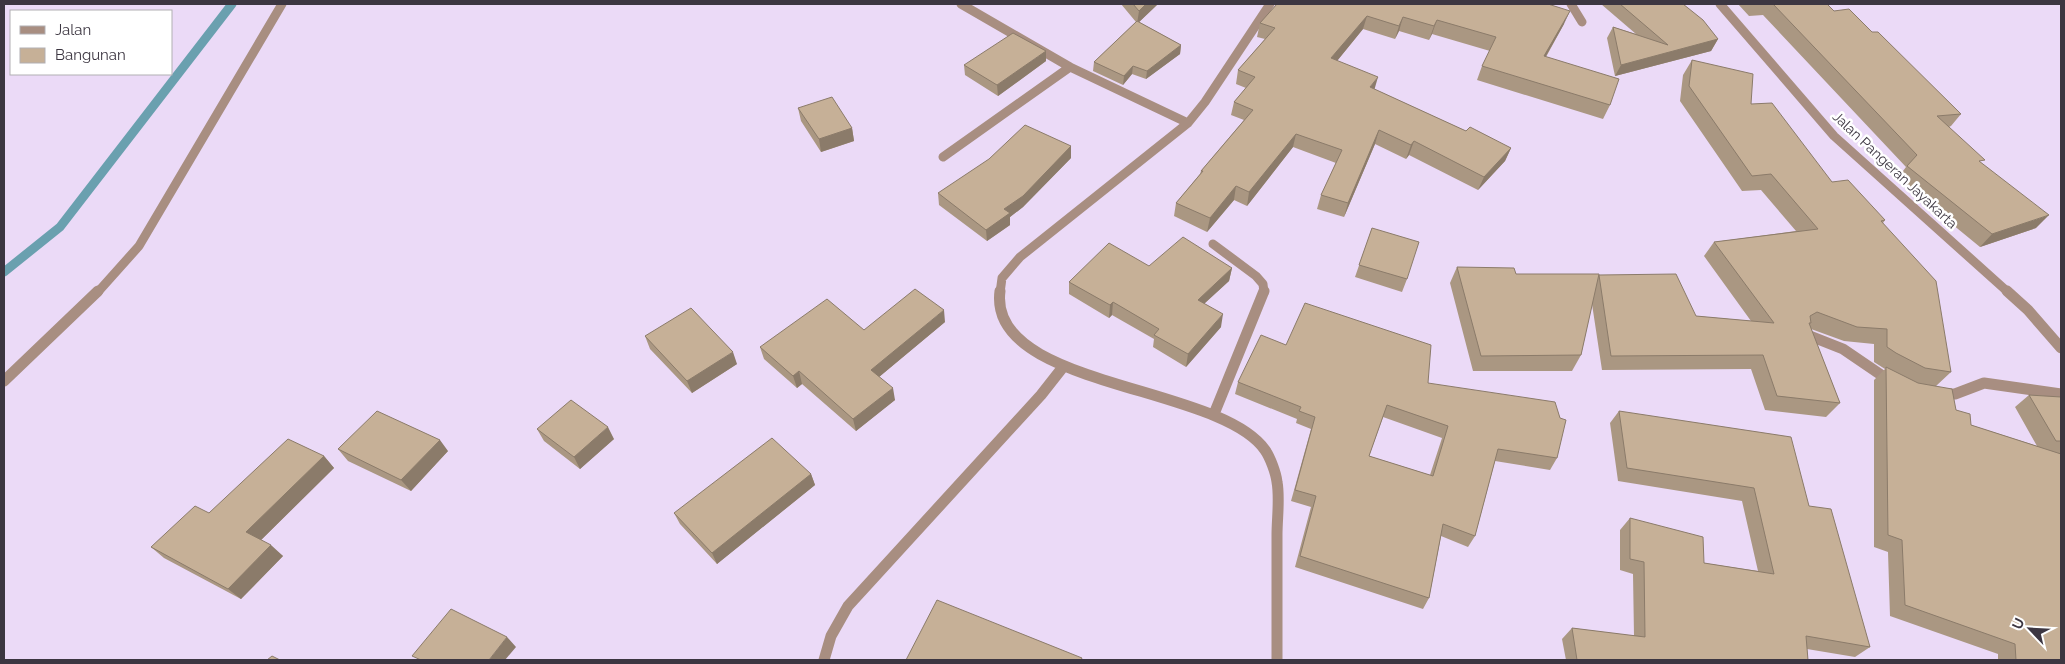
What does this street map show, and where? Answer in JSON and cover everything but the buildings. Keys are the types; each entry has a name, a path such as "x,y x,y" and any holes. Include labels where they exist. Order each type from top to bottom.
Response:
{"street":[{"path":"4,381 96,294 139,246 282,4"},
{"path":"961,4 1070,66 1188,123"},
{"path":"1270,4 1252,35 1188,123 1020,257 1002,278 999,300 1004,317 1012,332 1038,354 1063,367 1214,414 1244,430 1265,450 1277,481 1277,660"},
{"path":"1571,4 1582,22"},
{"name":"Jalan Pangeran Jayakarta","path":"1720,4 1834,136 2028,310 2061,348"},
{"path":"943,157 1070,66"},
{"path":"1213,244 1256,276 1263,284 1264,292 1214,414"},
{"path":"1805,334 1843,349 1878,374 1900,386"},
{"path":"824,660 838,617 854,597 873,579 1041,395 1063,367"},
{"path":"1928,392 1941,395 1955,394 1984,383 2061,394"}],"waterway":[{"path":"4,272 60,227 232,4"}]}
